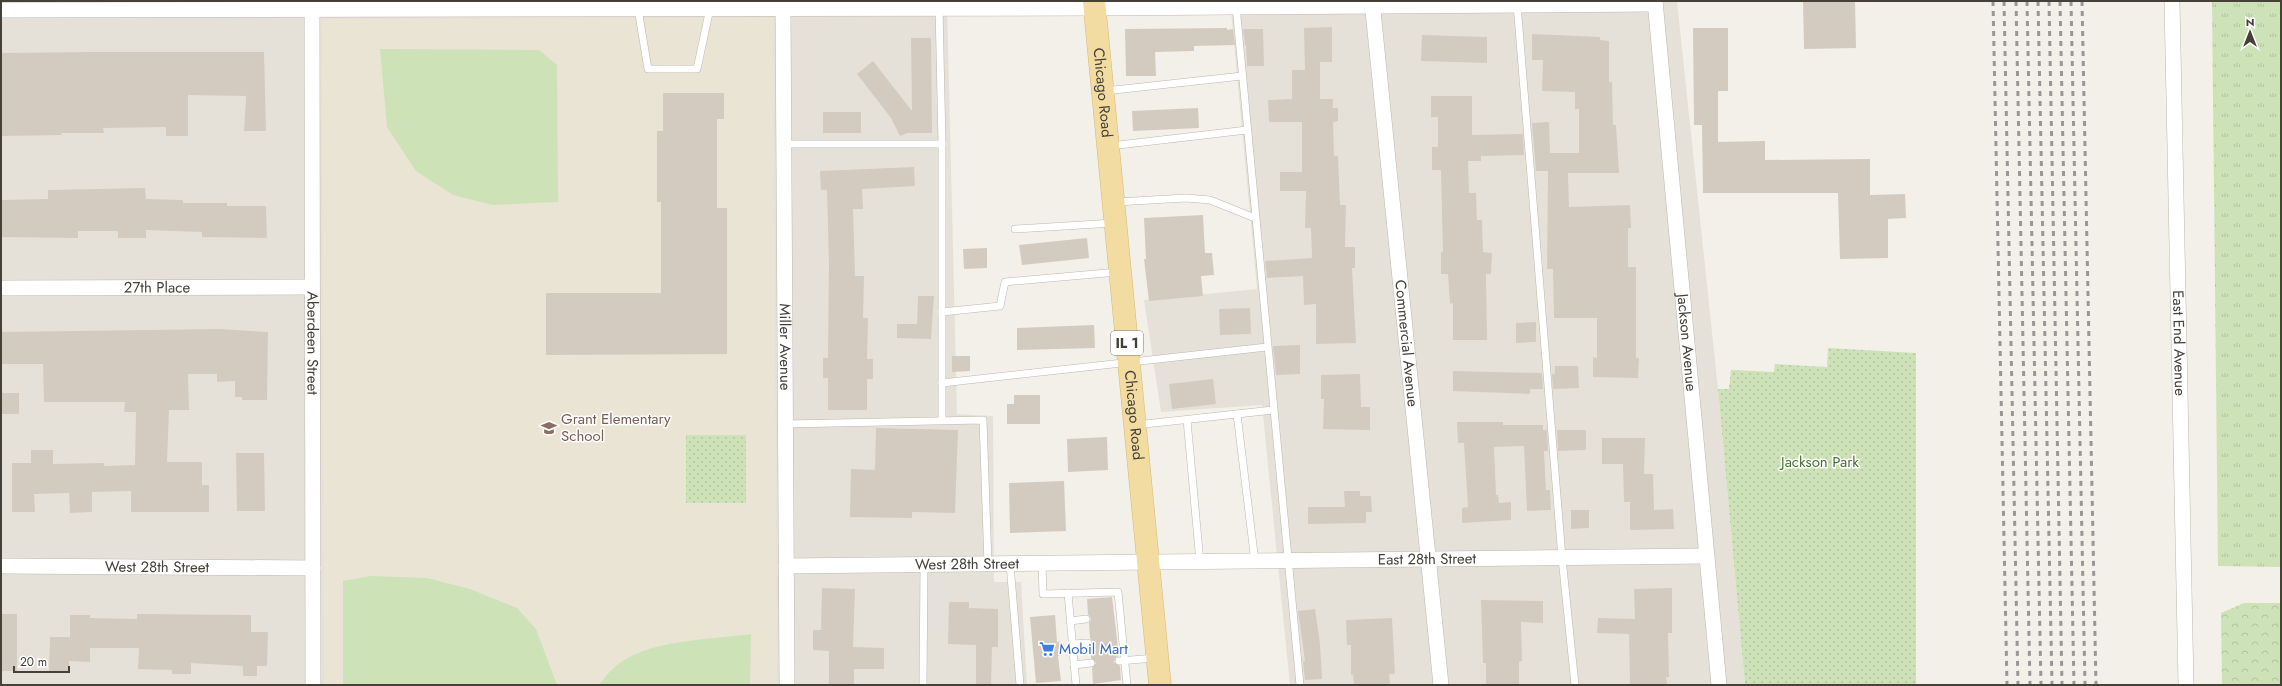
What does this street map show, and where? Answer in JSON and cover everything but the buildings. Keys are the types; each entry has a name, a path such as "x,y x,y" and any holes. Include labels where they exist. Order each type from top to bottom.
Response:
{"main road":[{"name":"Chicago Road","path":"1095,4 1160,685"}],"street":[{"name":"East End Avenue","path":"2172,1 2186,685"},
{"path":"1,10 312,5 783,8 939,4 1655,2"},
{"name":"Jackson Avenue","path":"1655,2 1718,685"},
{"name":"Commercial Avenue","path":"1372,3 1441,685"},
{"name":"Aberdeen Street","path":"312,5 313,685"},
{"name":"Miller Avenue","path":"783,8 787,685"},
{"name":"27th Place","path":"1,288 312,287"},
{"name":"East 28th Street","path":"1148,563 1706,556"},
{"name":"West 28th Street","path":"786,566 1148,563"},
{"name":"West 28th Street","path":"1,566 313,568"}],"lane":[{"path":"1517,2 1562,558 1576,685"},
{"path":"939,4 942,144 942,420"},
{"path":"1235,4 1300,685"},
{"path":"638,8 648,70 697,69 710,8"},
{"path":"1103,92 1242,76"},
{"path":"1108,147 1247,130"},
{"path":"784,144 942,144"},
{"path":"1015,229 1115,213 1186,198 1210,200 1255,218"},
{"path":"942,312 1000,306 1005,282 1120,272"},
{"path":"942,383 1267,347"},
{"path":"1135,425 1273,410"},
{"path":"1237,414 1255,562"},
{"path":"786,424 983,420 988,564"},
{"path":"1187,420 1200,562"},
{"path":"1010,564 1020,685"},
{"path":"1042,564 1043,594 1118,592 1118,617 1122,661 1127,685"},
{"path":"923,685 924,565"},
{"path":"1068,593 1076,685"},
{"path":"1070,621 1086,619"},
{"path":"1072,644 1088,643"},
{"path":"1122,661 1157,657"},
{"path":"1074,665 1091,663"}],"shaded area":[{"path":"1,1 947,1 957,414 993,416 994,582 1021,582 1027,685 1,685"},
{"path":"1230,1 1677,1 1718,389 1745,685 1290,685 1262,405 1161,412 1144,300 1257,289"},
{"name":"Grant Elementary School","path":"773,18 777,685 324,685 322,19"}],"green space":[{"path":"2212,1 2278,1 2281,3 2281,567 2218,566"},
{"path":"380,49 539,50 557,65 558,202 493,205 453,195 416,171 387,127"},
{"name":"Jackson Park","path":"1828,348 1916,353 1916,685 1745,685 1718,389 1729,389 1731,370 1774,372 1775,364 1827,367"},
{"path":"686,435 746,435 746,503 686,503"},
{"path":"371,576 427,578 470,589 517,608 536,629 557,685 343,685 343,581"},
{"path":"2244,603 2281,603 2281,685 2222,685 2221,613"},
{"path":"751,634 750,685 599,685 616,666 640,652 655,647 687,641"}],"railway":[{"path":"1993,1 2007,685"},
{"path":"2004,1 2018,685"},
{"path":"2016,1 2030,685"},
{"path":"2027,1 2041,685"},
{"path":"2038,1 2052,685"},
{"path":"2049,1 2062,685"},
{"path":"2060,1 2074,685"},
{"path":"2071,1 2085,685"},
{"path":"2082,1 2096,685"}],"place":[{"name":"Grant Elementary School","path":"549,428"},
{"name":"Mobil Mart","path":"1047,649"}]}
